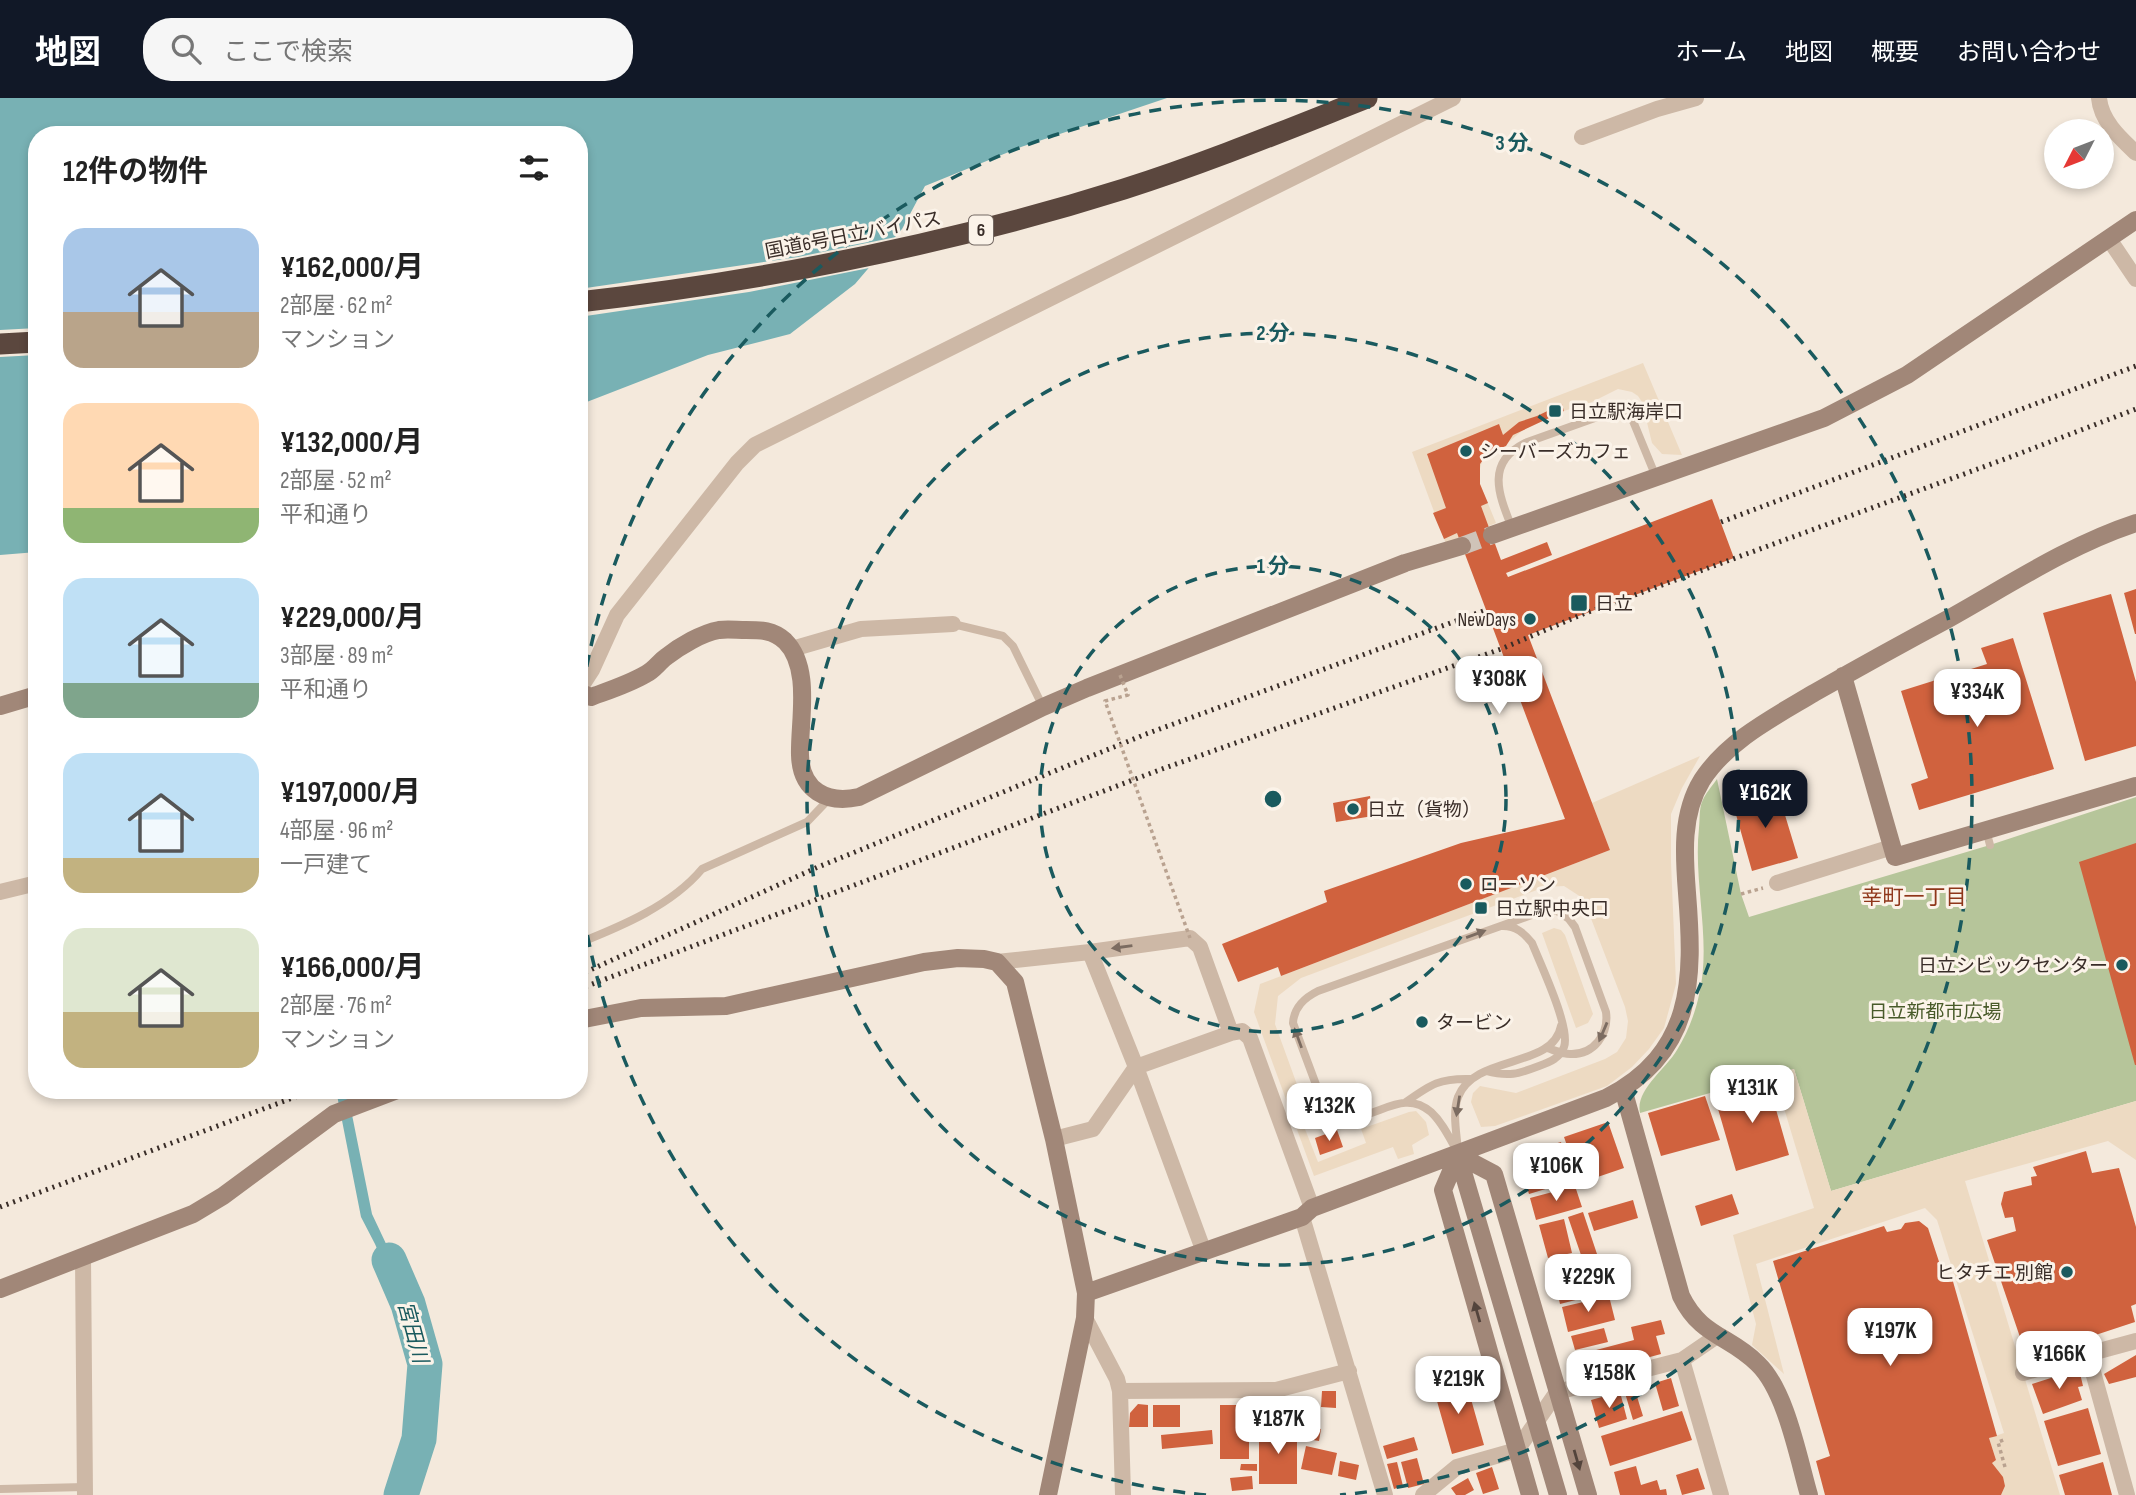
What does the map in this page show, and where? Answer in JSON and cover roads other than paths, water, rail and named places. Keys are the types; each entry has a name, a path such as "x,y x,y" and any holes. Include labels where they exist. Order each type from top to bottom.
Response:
{"highway":[{"name":"国道6号日立バイパス","path":"588,301 742,280 961,236 1125,188 1225,154 1367,98"},
{"path":"0,344 28,342"}],"street":[{"path":"588,676 617,615 737,463 755,445 1453,98"},
{"path":"1582,137 1657,109 1696,98"},
{"path":"2099,98 2107,121 2136,153"},
{"path":"1492,535 1824,418 1866,398 1907,375 2136,220"},
{"path":"2109,239 2136,279"},
{"path":"1086,1293 1204,1252 1623,1089 1655,1062 1678,1024 1688,990 1691,964 1684,859 1686,830 1691,803 1702,780 1718,760 1770,720 1843,676 2042,566 2136,523"},
{"path":"588,695 591,696 649,673 665,657 717,630 768,630 783,639 792,649 800,676 803,702 800,757 803,775 814,790 829,799 842,801 859,797 1043,707 1120,675 1405,563 1462,546"},
{"path":"792,649 861,629 953,624"},
{"path":"1843,676 1895,857 1988,837 2136,786"},
{"path":"0,706 28,698"},
{"path":"1777,883 1892,847"},
{"path":"0,892 28,885"},
{"path":"588,1018 641,1008 726,1006 924,962 984,958 997,962 1190,938 1200,947 1231,1034"},
{"path":"1090,952 1136,1067 1204,1252"},
{"path":"997,962 1015,982 1054,1139 1086,1293 1085,1318 1048,1495"},
{"path":"1054,1139 1093,1129 1136,1067 1242,1031 1250,1038 1307,1212 1385,1495"},
{"path":"1623,1089 1681,1296 1699,1324 1759,1364 1771,1380 1781,1399 1809,1495"},
{"path":"0,1289 193,1214 223,1196 334,1114 373,1099"},
{"path":"1458,1155 1494,1174 1588,1495"},
{"path":"1458,1155 1558,1495"},
{"path":"1458,1155 1443,1190 1530,1495"},
{"path":"83,1256 85,1491"},
{"path":"1085,1318 1120,1391 1123,1495"},
{"path":"1423,1495 1457,1467 1517,1450 1557,1392 1682,1360 1717,1336"},
{"path":"2023,1373 2136,1341"},
{"path":"2088,1354 2127,1495"},
{"path":"1682,1360 1721,1495"},
{"path":"1120,1391 1276,1390 1349,1371"}],"lane":[{"path":"1512,528 1497,484 1504,459 1513,449 1525,443 1606,414 1621,413 1633,421 1657,478"},
{"path":"953,624 1003,636 1013,646 1043,707"},
{"path":"588,940 651,909 693,879 702,869 807,822 829,799"},
{"path":"1471,1079 1448,1078 1425,1088 1406,1102 1352,1119 1334,1114 1324,1106 1320,1098 1293,1023 1294,1013 1299,1004 1318,991 1497,926 1543,911 1557,911 1575,927 1608,1024 1599,1042 1588,1049 1571,1055 1547,1048"},
{"path":"1486,1071 1505,1076 1552,1061 1561,1052 1566,1039 1562,1021 1532,943 1524,933 1511,926 1497,926"},
{"path":"1458,1155 1457,1099 1471,1079 1547,1048 1556,1041 1562,1021"},
{"path":"1406,1102 1418,1103 1439,1121 1458,1155"},
{"path":"0,1489 85,1491"}],"water":[{"path":"0,98 1167,98 1021,147 925,186 902,229 855,284 790,334 708,355 588,402 588,126 28,126 28,553 0,555"},
{"path":"338,1099 349,1099 372,1214 414,1303 402,1305 361,1217"}],"waterway":[{"name":"宮田川","path":"389,1260 408,1304 425,1364 419,1439 401,1495"}],"tunnel":[{"path":"1462,546 1492,535"}],"railway":[{"path":"1721,522 2136,366"},
{"path":"588,986 1162,769 1501,649 1583,614 2136,409"},
{"path":"588,971 818,867 1146,734 1486,610"},
{"path":"0,1207 290,1099"}],"place":[{"name":"日立駅海岸口","path":"1555,411"},
{"name":"シーバーズカフェ","path":"1466,451"},
{"name":"日立","path":"1579,603"},
{"name":"NewDays","path":"1530,619"},
{"name":"日立（貨物）","path":"1353,809"},
{"name":"ローソン","path":"1466,884"},
{"name":"日立駅中央口","path":"1481,908"},
{"name":"日立シビックセンター","path":"2122,965"},
{"name":"タービン","path":"1422,1022"},
{"name":"ヒタチエ 別館","path":"2067,1272"}],"district":[{"name":"幸町一丁目","path":"1914,897"}],"park label":[{"name":"日立新都市広場","path":"1935,1011"}]}
